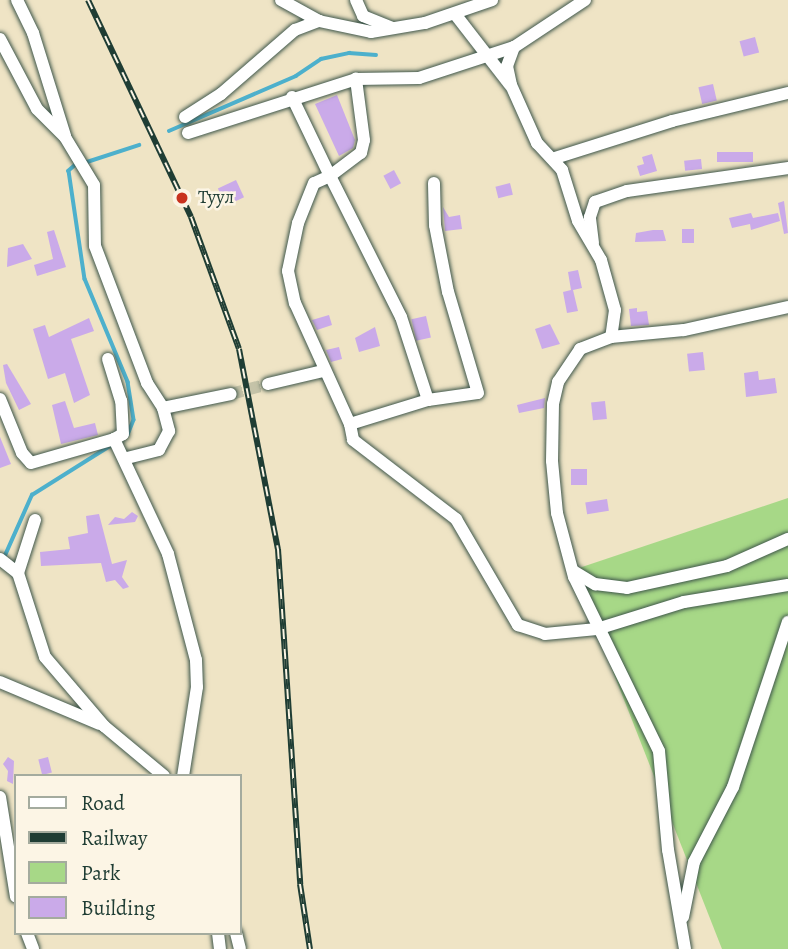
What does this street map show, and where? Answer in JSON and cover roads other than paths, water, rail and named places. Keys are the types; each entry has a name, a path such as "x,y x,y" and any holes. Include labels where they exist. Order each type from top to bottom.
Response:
{"street":[{"path":"17,0 33,33 65,137"},
{"path":"356,0 363,16 393,28"},
{"path":"287,3 319,21 371,32 455,13 492,0"},
{"path":"188,133 292,97 356,79 419,78 486,59 514,47 585,0"},
{"path":"455,13 486,59 510,85"},
{"path":"185,117 221,94 295,30 319,21"},
{"path":"0,39 37,109 65,137 94,185 95,246 147,383 163,408 169,431 159,450 118,446 30,463 22,453 0,399"},
{"path":"514,47 507,66 510,85 537,143 555,158 568,183 578,221 601,260 614,310 611,337"},
{"path":"356,79 364,140 361,153 330,176 314,183 298,223 288,271 295,303 323,371 350,424 353,440 456,519 518,625 545,635 600,629 684,602 788,585"},
{"path":"555,158 672,121 788,93"},
{"path":"292,97 401,317 428,400"},
{"path":"593,247 590,217 595,202 627,191 788,168"},
{"path":"350,424 428,400 478,393 449,292 435,225 433,183"},
{"path":"685,949 668,850 659,751 573,571 557,513 552,461 553,404 558,382 580,349 611,337 684,330 788,307"},
{"path":"108,359 121,401 123,434 118,446 168,554 196,660 197,687 183,774"},
{"path":"268,384 323,371"},
{"path":"163,408 231,394"},
{"path":"18,573 35,520"},
{"path":"573,571 595,584 627,588 727,566 788,539"},
{"path":"3,561 18,573 45,657 104,726 162,774"},
{"path":"682,931 694,862 714,816 733,788 788,622"},
{"path":"0,682 104,726"},
{"path":"0,797 14,884"}],"waterway":[{"path":"169,131 296,76 321,59 349,53 376,55"},
{"path":"84,163 139,145"},
{"path":"77,164 69,171 85,279 128,382 134,420 128,435"},
{"path":"3,560 32,495 110,446"}],"tunnel":[{"path":"231,394 268,384"}],"railway":[{"path":"88,0 191,217 239,349 278,549 300,884 310,949"}],"place":[{"name":"Туул","path":"182,198"}]}
